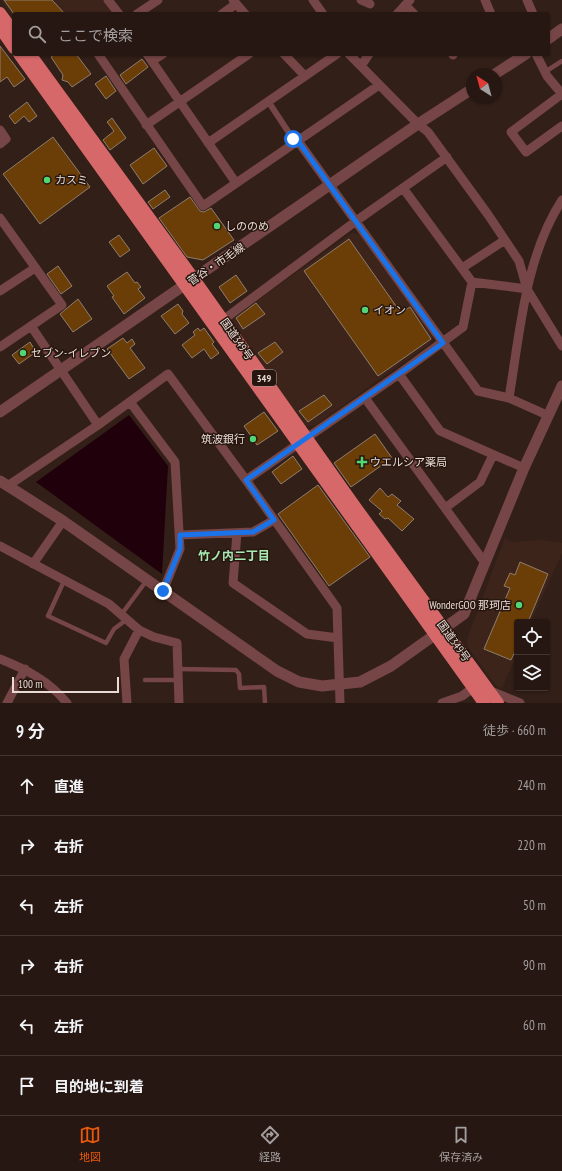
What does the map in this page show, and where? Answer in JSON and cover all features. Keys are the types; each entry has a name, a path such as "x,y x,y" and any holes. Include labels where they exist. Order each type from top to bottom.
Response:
{"highway":[{"path":"0,13 12,29"},
{"path":"0,28 12,45"},
{"name":"国道349号","path":"20,56 189,282 223,320 303,442 434,635 484,703"},
{"name":"国道349号","path":"31,56 303,442 444,628 498,703"}],"street":[{"path":"108,0 117,12"},
{"path":"141,12 158,0"},
{"path":"314,0 322,12"},
{"path":"361,0 370,4"},
{"path":"485,0 490,12"},
{"path":"527,0 532,12"},
{"path":"224,12 234,2 243,12"},
{"path":"399,12 408,2 413,12"},
{"path":"550,38 562,29"},
{"path":"99,56 203,206 379,85"},
{"path":"146,125 246,56"},
{"path":"286,56 304,75"},
{"path":"208,143 304,75 334,56"},
{"path":"351,56 418,124 428,132 447,157 519,261 527,288 562,346"},
{"path":"361,66 368,56"},
{"path":"502,69 523,56"},
{"path":"537,56 545,72 562,94 511,132 526,152 562,126"},
{"path":"150,58 236,183"},
{"name":"菅谷・市毛線","path":"0,412 418,124 466,93"},
{"path":"268,101 293,139 298,141 478,392 510,398 547,415"},
{"path":"0,130 6,139 0,144"},
{"path":"223,320 356,221 447,157"},
{"path":"246,480 303,442 463,328 472,282 403,188"},
{"path":"510,398 527,288 555,211 562,200"},
{"path":"0,218 62,305 0,347"},
{"path":"462,268 505,240"},
{"path":"0,291 35,268"},
{"path":"472,282 527,288"},
{"path":"31,326 98,425"},
{"path":"340,703 340,684 337,608 168,374 98,425 4,483 63,522 277,671 299,682 322,686 340,684 360,682 391,666 464,614 524,468 547,415 562,386"},
{"path":"399,374 440,431 524,468"},
{"path":"364,398 486,563"},
{"path":"130,402 175,462 180,549 163,591"},
{"path":"445,508 480,482 493,454"},
{"path":"180,535 253,532 274,520"},
{"path":"33,564 63,522"},
{"path":"237,533 233,583 307,634 338,638"},
{"path":"0,546 109,604 123,618 139,630 154,637 177,643 179,703"},
{"path":"127,703 124,659 139,630"},
{"path":"0,659 25,669 54,688 67,703"},
{"path":"0,701 7,703 25,669"},
{"path":"442,703 462,696 473,688"},
{"path":"488,690 520,703"}],"lane":[{"path":"545,72 562,60"},
{"path":"64,580 48,616 106,643 147,580"},
{"path":"178,669 236,670 239,674 240,688 264,687 265,703"},
{"path":"145,680 178,680"}],"shaded area":[{"path":"1,0 103,0 112,12 12,12 12,15"},
{"path":"352,233 361,234 433,335 431,343 314,426 305,426 231,319"},
{"path":"129,415 168,466 162,574 36,482"},
{"path":"505,538 512,542 542,540 562,543 562,553 532,619 514,619 514,661 502,688 496,686 467,646 467,639"}],"building":[{"path":"4,0 52,0 63,12 13,12"},
{"path":"0,46 25,79 14,87 7,77 0,82"},
{"path":"78,56 91,74 72,87 68,82 62,80 63,75 51,57"},
{"path":"142,59 148,67 126,84 120,75"},
{"path":"106,76 116,91 106,99 95,84"},
{"path":"27,102 37,116 29,122 24,116 15,124 9,116"},
{"path":"112,118 126,138 110,150 103,140 114,131 107,122"},
{"name":"カスミ","path":"53,137 90,187 40,224 3,174"},
{"path":"154,148 167,166 143,184 130,165"},
{"path":"165,190 170,197 153,209 148,202"},
{"path":"190,197 200,211 204,212 211,208 234,240 203,260 187,257 159,218"},
{"path":"119,235 130,250 120,257 109,242"},
{"name":"イオン","path":"349,239 401,313 410,307 431,339 378,376 304,271"},
{"path":"58,266 72,286 61,294 47,274"},
{"path":"127,272 135,283 137,282 141,287 138,289 145,298 124,314 112,297 114,296 107,286"},
{"path":"236,275 247,291 230,303 219,287"},
{"path":"78,299 92,319 73,332 60,314"},
{"path":"256,303 265,314 243,329 236,318"},
{"path":"178,304 183,311 182,314 189,323 175,334 161,316"},
{"path":"198,328 200,331 204,328 214,342 212,344 219,353 211,359 204,349 192,358 182,345 195,335 193,332"},
{"path":"123,338 127,343 132,339 135,344 130,348 145,368 129,379 107,349"},
{"path":"30,342 36,352 19,364 12,355"},
{"path":"275,342 283,352 267,364 258,353"},
{"path":"324,395 332,405 308,422 299,411"},
{"path":"264,412 278,431 257,445 244,426"},
{"name":"ウエルシア薬局","path":"375,434 392,458 351,487 334,463"},
{"path":"293,456 302,469 281,484 272,472"},
{"path":"318,485 370,557 329,586 278,514"},
{"path":"380,488 388,497 392,494 401,501 397,505 414,519 402,531 388,518 385,519 379,514 382,511 369,500"},
{"name":"WonderGOO 那珂店","path":"520,562 548,574 529,619 514,619 514,654 511,660 484,649 510,588 504,586 510,573 515,575"}],"place":[{"name":"カスミ","path":"47,180"},
{"name":"しののめ","path":"217,226"},
{"name":"イオン","path":"365,310"},
{"name":"セブン-イレブン","path":"23,353"},
{"name":"筑波銀行","path":"253,439"},
{"name":"ウエルシア薬局","path":"362,462"},
{"name":"WonderGOO 那珂店","path":"519,605"}],"district":[{"name":"竹ノ内二丁目","path":"234,555"}],"route":[{"path":"163,591 180,549 180,535 253,532 274,520 246,480 443,343 298,141 293,139"}]}
